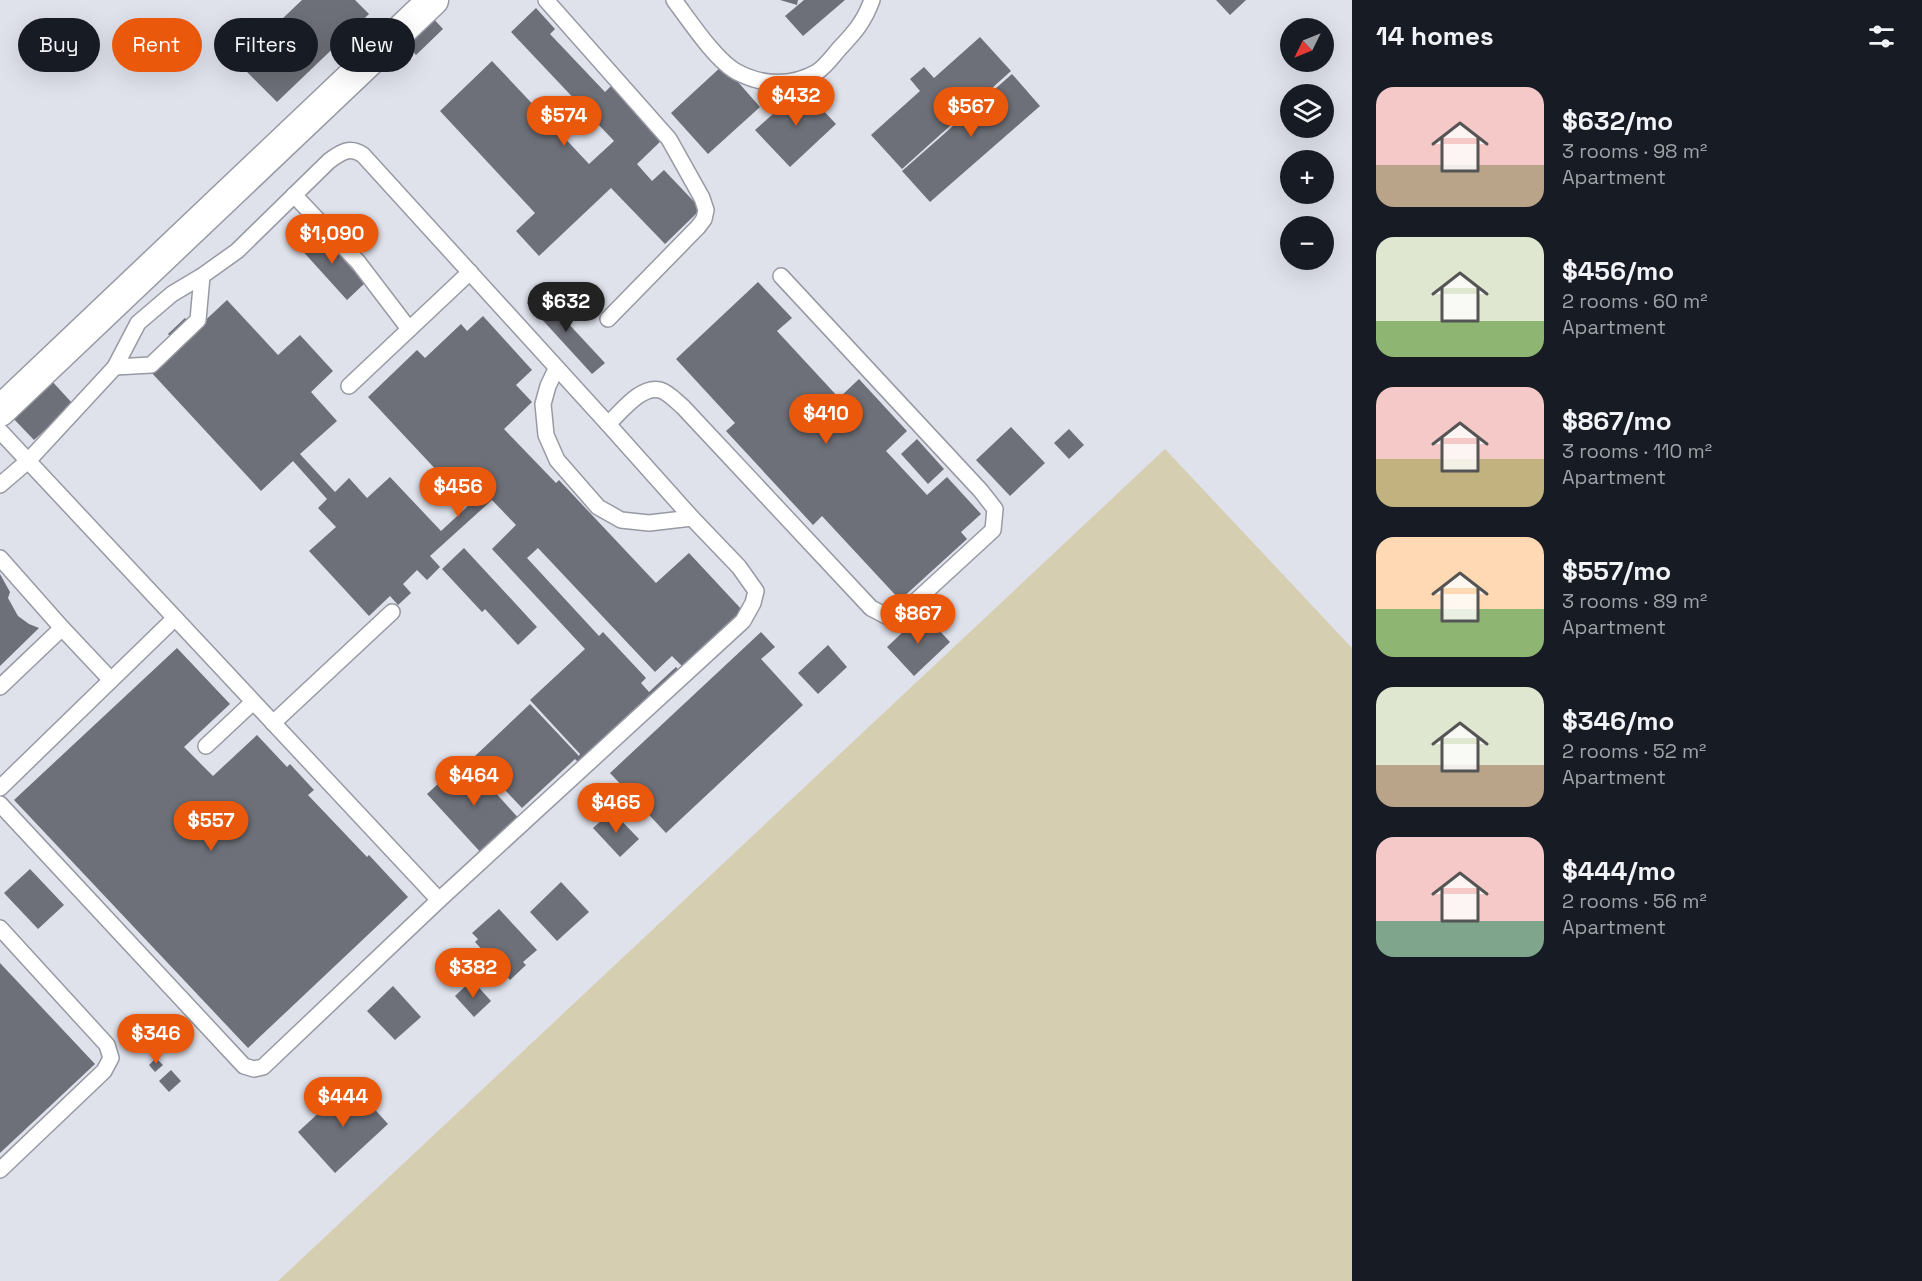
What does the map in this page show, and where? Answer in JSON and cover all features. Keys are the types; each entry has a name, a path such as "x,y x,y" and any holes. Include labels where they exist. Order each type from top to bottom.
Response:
{"street":[{"path":"0,411 433,0"}],"lane":[{"path":"546,0 669,139 702,198 706,210 704,219 698,227 608,319"},
{"path":"674,0 714,52 736,72 777,84 819,71 858,30 872,0"},
{"path":"0,485 28,460 115,367 138,324 172,294 237,251 329,161 341,152 357,151 739,567 756,591 753,603 743,621 439,900 263,1067 254,1069 244,1066 0,804"},
{"path":"294,195 358,262 409,329"},
{"path":"349,386 470,272"},
{"path":"115,367 151,365 198,320 202,276"},
{"path":"608,424 638,396 651,388 663,390 684,407 872,608 890,618 906,610 993,530 995,509 981,491 781,276"},
{"path":"556,369 543,404 546,435 557,460 598,507 621,520 649,523 692,518"},
{"path":"0,431 439,900"},
{"path":"0,558 111,680"},
{"path":"273,723 393,612"},
{"path":"0,788 174,618"},
{"path":"0,687 62,628"},
{"path":"206,746 253,702"},
{"path":"0,928 107,1045 111,1058 104,1071 0,1170"}],"shaded area":[{"path":"1165,449 1352,648 1352,1281 278,1281"}],"building":[{"path":"302,0 355,0 369,14 365,18 330,18 330,51 318,63 318,18 283,18"},
{"path":"780,0 798,0 797,5"},
{"path":"804,0 845,0 803,36 785,16"},
{"path":"1216,0 1246,0 1230,15"},
{"path":"536,8 555,29 550,34 605,92 611,86 662,140 637,164 652,181 664,170 701,209 665,244 611,188 539,256 516,231 535,213 440,111 492,61 589,164 614,141 511,32"},
{"path":"431,16 443,29 416,55 415,31"},
{"path":"980,37 1011,71 902,169 871,135 920,91 910,79 924,67 934,78"},
{"path":"723,65 760,107 708,154 671,113"},
{"path":"247,72 308,72 277,102"},
{"path":"1012,74 1040,106 930,202 902,171"},
{"path":"802,88 836,124 790,167 755,130"},
{"path":"317,231 365,283 347,300 299,247"},
{"path":"758,282 792,318 777,331 839,398 859,379 907,431 886,451 927,495 947,477 981,514 961,532 967,539 900,600 822,516 813,525 726,431 735,423 676,359"},
{"path":"539,292 605,363 592,374 527,303"},
{"path":"227,300 278,355 300,335 333,371 311,392 337,421 300,454 335,492 349,478 367,498 390,477 441,531 469,505 368,397 417,350 425,358 461,324 467,331 483,316 532,370 516,385 532,402 504,429 556,483 559,480 656,583 689,553 744,612 684,668 672,656 655,672 538,548 527,558 599,636 603,632 646,678 641,683 649,692 676,667 682,674 582,766 575,759 522,808 474,757 530,704 579,756 580,754 530,700 585,649 492,549 516,525 492,500 430,556 440,567 427,580 417,570 403,584 411,593 398,605 390,596 369,616 309,551 336,527 318,508 327,499 293,461 261,491 150,371 178,345 168,334 185,318 196,329"},
{"path":"49,378 73,404 34,440 10,415"},
{"path":"1011,427 1045,463 1010,496 976,460"},
{"path":"1069,429 1084,445 1069,459 1054,443"},
{"path":"917,439 944,469 928,484 901,454"},
{"path":"464,548 537,627 518,645 485,609 482,612 442,569"},
{"path":"0,574 10,592 8,598 18,616 39,628 0,666"},
{"path":"923,613 950,642 914,676 887,647"},
{"path":"761,632 775,647 761,659 803,705 666,833 610,773"},
{"path":"828,645 847,667 818,694 798,673"},
{"path":"177,648 230,704 184,747 213,776 257,735 287,767 290,764 314,790 308,795 408,897 248,1048 14,800"},
{"path":"465,759 521,821 484,856 427,794"},
{"path":"612,811 639,839 620,857 593,828"},
{"path":"30,869 64,905 38,929 4,893"},
{"path":"561,882 589,912 557,941 530,912"},
{"path":"499,909 537,950 523,962 526,965 510,980 475,942 478,939 472,933"},
{"path":"0,963 95,1064 0,1153"},
{"path":"472,980 491,1001 474,1017 455,996"},
{"path":"393,986 421,1017 395,1040 367,1011"},
{"path":"156,1058 163,1065 155,1072 149,1065"},
{"path":"171,1070 181,1081 169,1092 159,1081"},
{"path":"351,1083 388,1124 335,1173 298,1132"}]}
